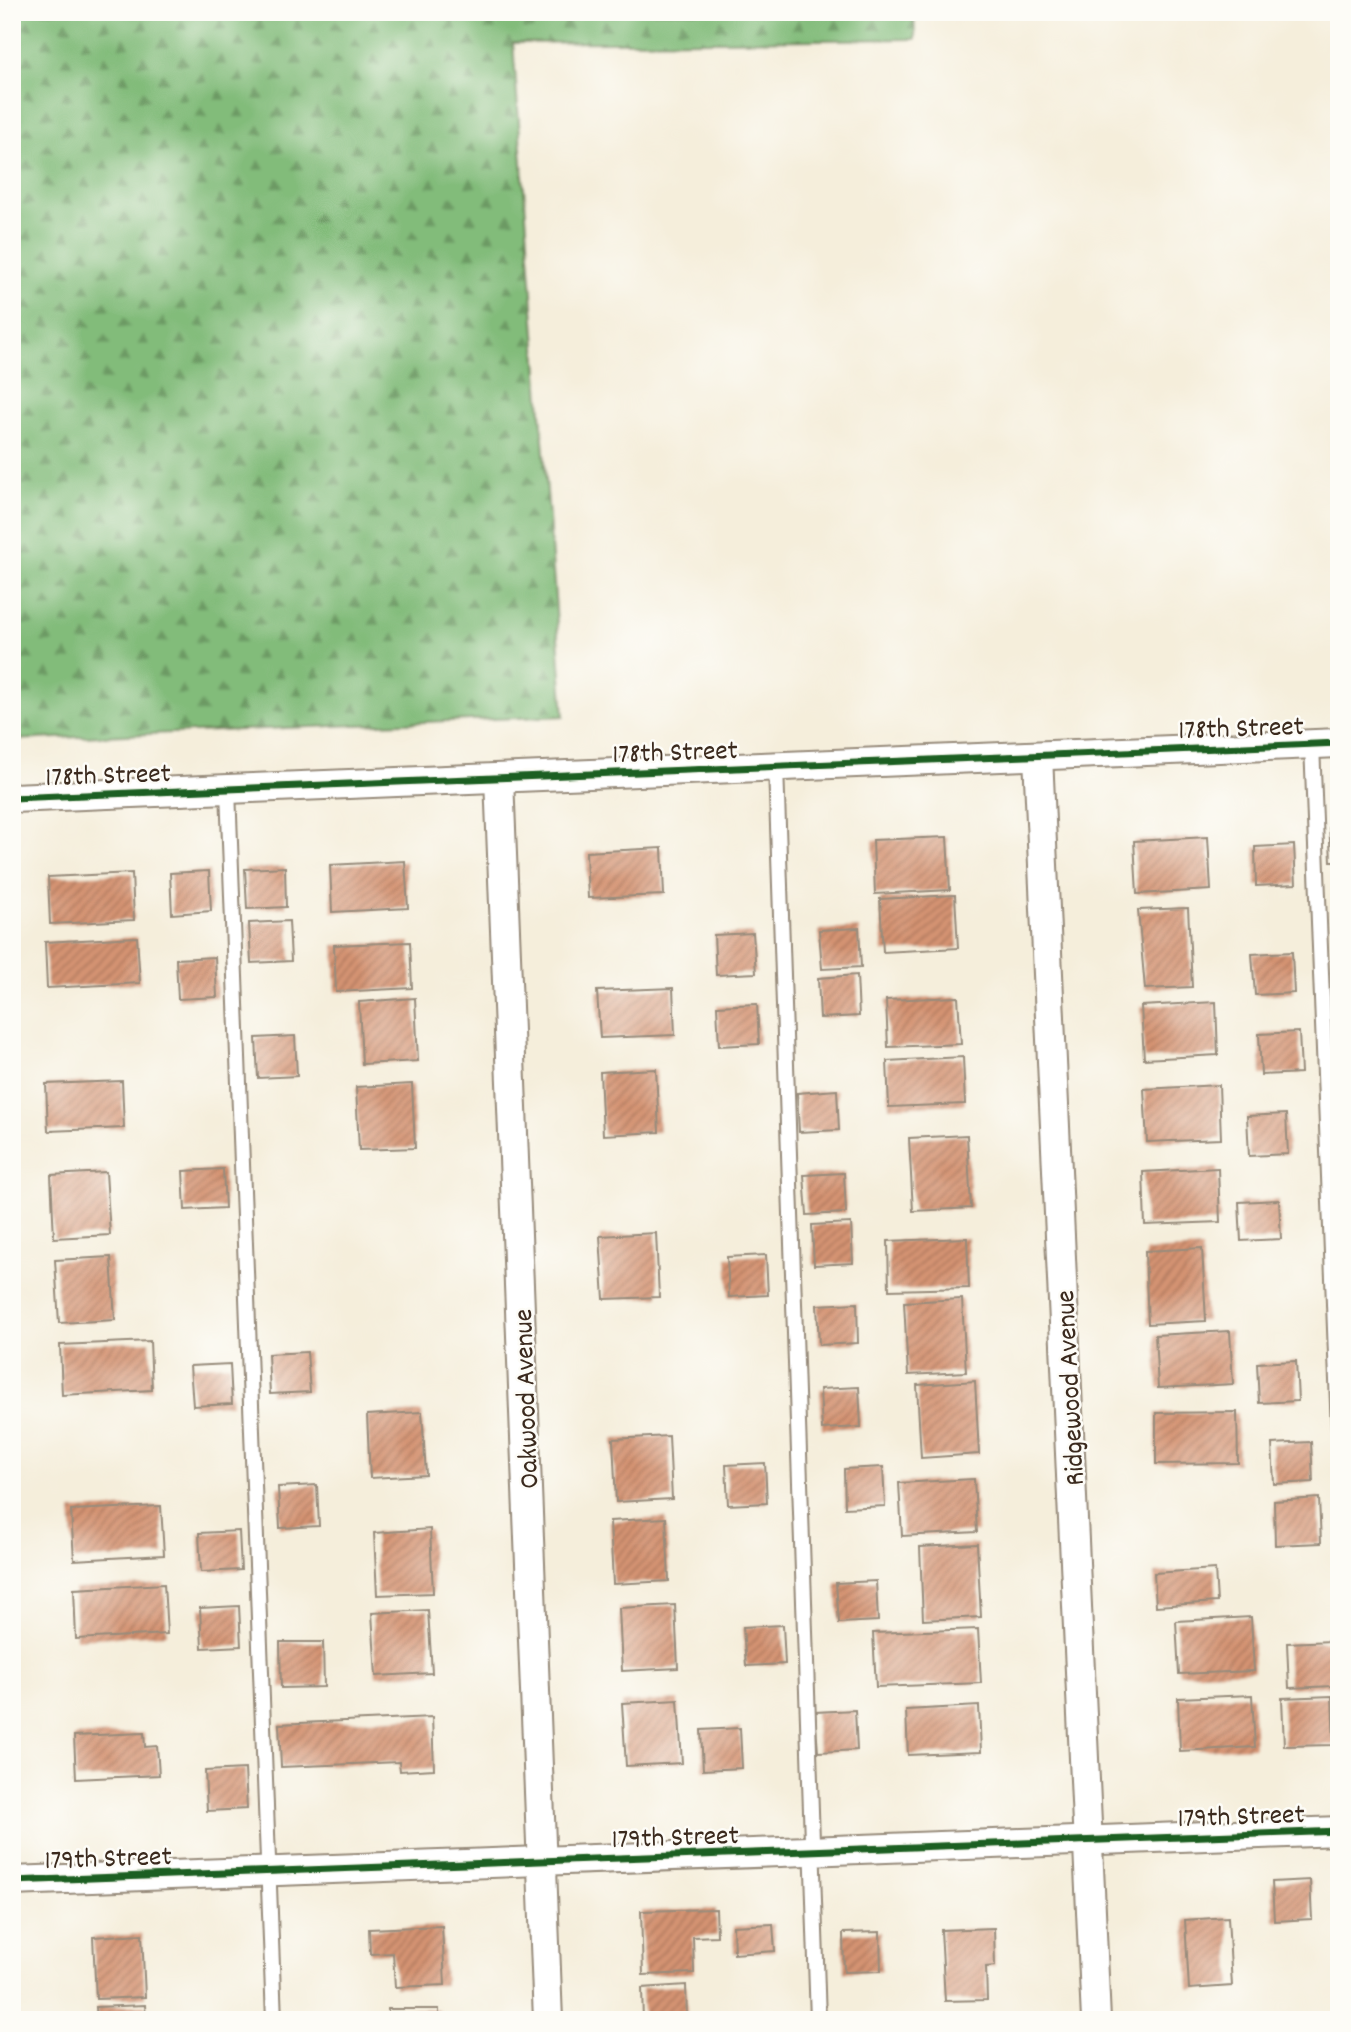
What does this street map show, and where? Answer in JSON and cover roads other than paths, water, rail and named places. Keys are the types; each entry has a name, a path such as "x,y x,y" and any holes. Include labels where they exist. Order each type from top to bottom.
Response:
{"street":[{"name":"178th Street","path":"12,798 1325,744"},
{"name":"Ridgewood Avenue","path":"1038,755 1096,2020"},
{"name":"Oakwood Avenue","path":"499,778 548,2020"},
{"name":"179th Street","path":"12,1881 1339,1831"}],"lane":[{"path":"1325,744 1339,1431"},
{"path":"776,766 818,2020"},
{"path":"228,789 274,2020"}]}
